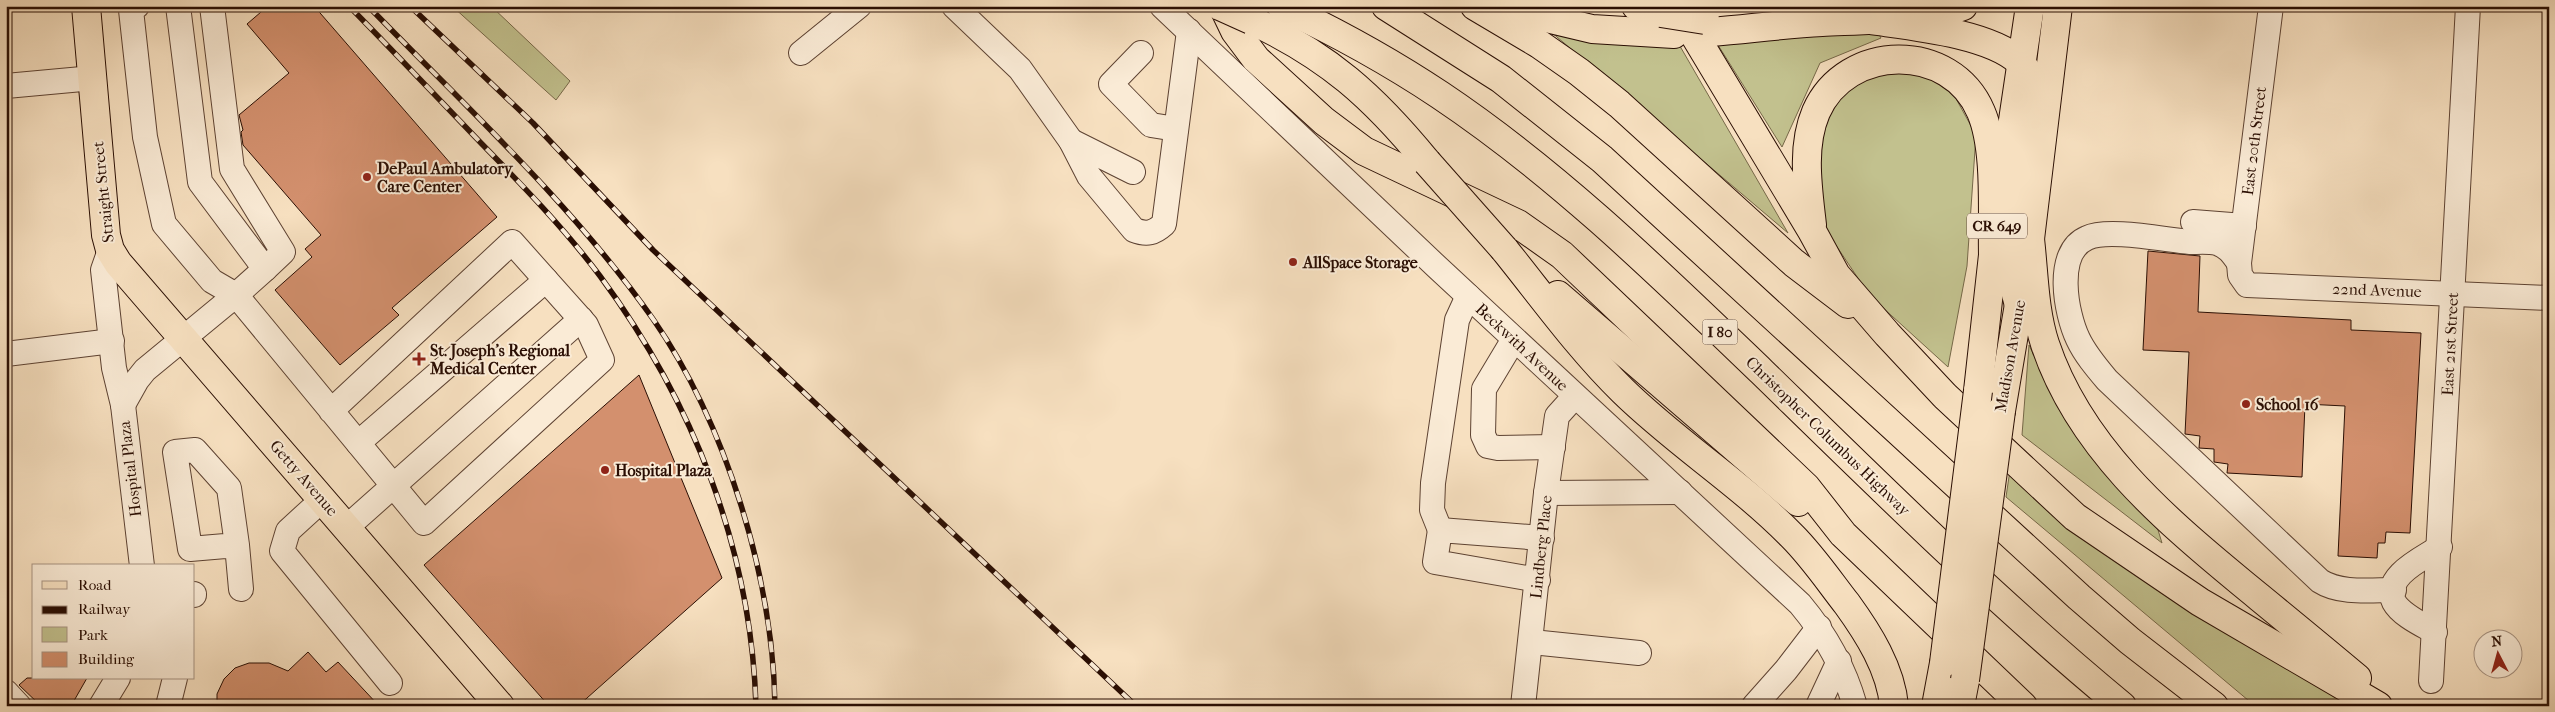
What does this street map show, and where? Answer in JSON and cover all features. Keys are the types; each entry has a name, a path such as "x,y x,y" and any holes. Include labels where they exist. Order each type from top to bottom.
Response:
{"main road":[{"name":"Straight Street","path":"86,6 106,235 110,250"},
{"path":"1204,6 1223,33 1324,121 1364,151 1518,224 1562,255 1806,487 1844,534 2023,706"},
{"path":"1222,6 1239,38 1256,60"},
{"path":"1222,6 1311,51 1338,71 1384,112 1504,249 1551,307 1624,391 1760,506 1793,537 1829,581 1869,637 1887,676 1894,706"},
{"name":"Christopher Columbus Highway","path":"1281,6 1330,29 1440,95 1546,174 1642,259 1925,530 2039,635 2122,706"},
{"path":"1386,6 1500,79 1602,159 2079,597 2130,641 2214,706"},
{"path":"1475,6 1539,44 1579,72 1619,104 1794,263 1887,334"},
{"path":"1496,6 1592,29 1662,15 1708,26 1791,24 1870,20 1950,12 1963,6"},
{"name":"Madison Avenue","path":"1936,706 1944,663 1993,255 2020,61 2030,6"},
{"name":"Madison Avenue","path":"1963,697 2001,411 2030,239 2058,6"},
{"path":"1662,15 1812,231 1836,275 1887,334 1945,396 2076,517 2200,602 2378,706"},
{"path":"1870,20 1940,31 1979,41 2020,61 2030,76 2031,92 2009,268 2019,305"},
{"path":"1812,231 1808,188 1808,141 1810,127 1824,96 1836,83 1866,65 1897,58 1912,59 1944,71 1968,91 1981,111 1988,140 1991,170 1993,255"},
{"path":"2030,239 2044,342 2059,380 2092,435 2118,469 2183,533 2390,706"},
{"path":"1504,249 1796,501 1844,534"},
{"name":"Getty Avenue","path":"110,250 118,263 184,337 500,706"}],"street":[{"path":"137,6 131,10 145,137 164,224 212,281 236,295 424,523 602,360 581,319 512,242 331,410"},
{"path":"212,6 232,169 261,213 238,234"},
{"path":"802,54 859,6"},
{"path":"954,6 1020,70 1071,141 1089,176 1134,230 1143,234 1156,232 1164,224 1189,31"},
{"name":"Beckwith Avenue","path":"1162,6 1468,296 1800,604 1819,627 1839,661 1854,706"},
{"name":"East 20th Street","path":"2240,269 2271,6"},
{"name":"East 21st Street","path":"2431,681 2440,547 2468,6"},
{"path":"179,7 200,182 265,270"},
{"path":"1142,53 1110,84 1151,126 1176,129"},
{"path":"6,86 93,78"},
{"path":"1071,141 1133,172"},
{"name":"Hospital Plaza","path":"142,564 122,405 141,375 265,270 283,252 261,213"},
{"path":"2193,222 2244,226"},
{"path":"2240,269 2230,249 2215,242 2122,235 2099,235 2086,238 2075,247 2068,259 2066,278 2071,318 2078,338 2090,361 2107,380 2320,581 2328,586 2340,588 2394,590"},
{"name":"Straight Street","path":"110,250 103,270 122,405"},
{"name":"22nd Avenue","path":"2240,269 2247,285 2549,298"},
{"path":"358,443 546,280"},
{"path":"1468,296 1457,320 1433,483 1432,510 1440,530 1435,562 1538,580"},
{"path":"346,527 394,487 581,319"},
{"path":"1514,339 1484,388 1483,435 1488,446 1498,448 1553,447"},
{"path":"6,354 112,341"},
{"name":"Lindberg Place","path":"1523,706 1532,642 1546,493 1557,416 1575,396"},
{"path":"1546,493 1680,492"},
{"path":"322,499 288,531 282,551 390,683"},
{"path":"1440,530 1542,538"},
{"path":"237,545 241,589"},
{"path":"2434,632 2403,612 2394,602 2394,590 2399,577 2406,570 2440,547"},
{"path":"1754,706 1786,670 1819,627"},
{"path":"1532,642 1639,653"},
{"path":"1818,706 1839,661"},
{"path":"101,706 117,680"},
{"path":"168,706 174,680"},
{"path":"6,692 19,706"}],"green space":[{"path":"452,6 491,6 570,81 556,100"},
{"path":"1544,26 1677,41 1788,233"},
{"path":"1875,28 1881,38 1820,63 1782,147 1718,45"},
{"path":"1886,66 1943,75 1976,135 1967,266 1948,367 1870,296 1823,226 1815,178 1830,101"},
{"path":"2029,345 2059,409 2158,530 2162,543 2022,435"},
{"path":"2010,470 2362,706 2255,706 2006,497"}],"building":[{"name":"DePaul Ambulatory Care Center","path":"268,6 314,6 497,217 392,308 399,315 340,365 275,290 312,257 305,249 321,235 243,145 241,132 243,130 239,115 289,73 247,24"},
{"name":"School 16","path":"2148,251 2200,256 2198,312 2351,320 2351,330 2421,333 2410,533 2386,532 2385,543 2378,543 2377,558 2338,556 2345,406 2305,404 2302,477 2227,473 2228,464 2214,462 2214,449 2199,448 2200,436 2185,434 2189,352 2143,350"},
{"name":"Hospital Plaza","path":"639,375 722,578 578,706 549,706 424,565"},
{"path":"308,652 326,672 338,662 379,706 217,706 217,694 224,679 235,668 249,663 269,663 288,671"},
{"path":"27,678 32,678 32,680 86,680 71,706 41,706 19,685"}],"railway":[{"path":"349,6 527,191 572,241 600,276 633,324 663,374 689,426 711,479 729,534 743,590 752,647 756,706"},
{"path":"368,6 553,196 622,277 653,319 679,361 703,406 741,504 755,555 765,606 772,657 775,706"},
{"path":"410,6 533,123 653,250 1136,706"}],"place":[{"name":"DePaul Ambulatory Care Center","path":"367,177"},
{"name":"AllSpace Storage","path":"1293,262"},
{"name":"St. Joseph’s Regional Medical Center","path":"419,359"},
{"name":"School 16","path":"2246,404"},
{"name":"Hospital Plaza","path":"605,470"}]}
